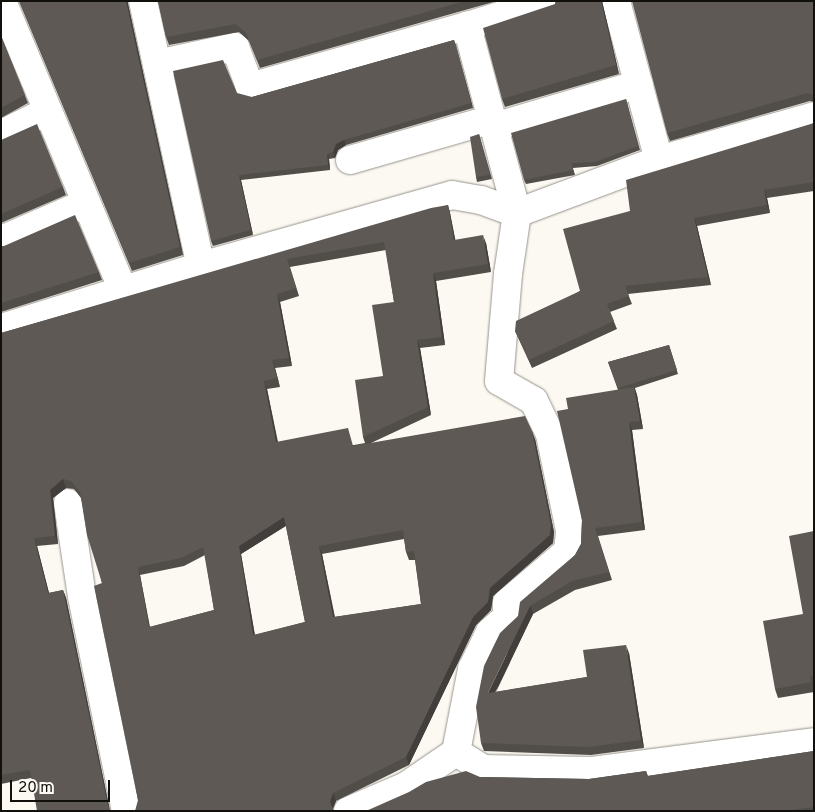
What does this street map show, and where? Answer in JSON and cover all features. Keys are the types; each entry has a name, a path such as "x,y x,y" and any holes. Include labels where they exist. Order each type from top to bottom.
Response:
{"street":[{"path":"143,1 201,266"},
{"path":"157,64 236,47 250,87 467,26 547,1"},
{"path":"616,1 659,160"},
{"path":"3,8 123,290"},
{"path":"348,811 406,786 456,752 472,669 490,632 507,617 507,603 568,551 570,531 550,434 534,401 499,381 508,274 517,213 467,26"},
{"path":"350,160 638,84"},
{"path":"1,134 48,111"},
{"path":"1,328 201,266 452,196 481,200 517,213 659,160 814,116"},
{"path":"1,240 86,203"},
{"path":"68,503 82,597 126,811"},
{"path":"456,752 483,769 592,771 814,742"}],"building":[{"path":"19,1 126,1 180,247 129,263"},
{"path":"158,1 465,1 257,60 246,33 236,24 166,37"},
{"path":"556,1 601,1 616,65 502,99 483,28 555,4"},
{"path":"632,1 814,1 814,95 807,93 667,133"},
{"path":"1,36 25,95 1,108"},
{"path":"454,40 471,103 344,140 336,144 333,152 327,154 328,165 239,175 251,230 211,241 173,71 223,60 237,93 252,97"},
{"path":"626,99 638,146 595,162 572,163 573,170 524,180 511,133"},
{"path":"814,123 814,182 764,190 767,205 694,218 708,277 625,286 629,296 607,304 614,321 529,360 515,331 516,321 580,291 563,229 630,211 626,180"},
{"path":"37,124 63,187 1,214 1,140"},
{"path":"479,134 490,175 476,177 470,137"},
{"path":"448,205 454,240 483,235 488,264 433,273 442,337 417,340 428,407 363,437 355,380 383,376 372,305 394,302 384,242 287,259 296,288 277,294 289,358 272,360 277,378 264,381 276,442 348,428 353,446 525,416 532,431 551,524 550,535 490,588 488,602 473,617 406,757 333,793 330,802 334,811 135,811 138,800 94,586 102,583 87,535 80,492 71,481 63,479 50,490 55,536 34,538 48,593 63,590 110,811 37,811 30,770 1,775 1,333 431,208","holes":["284,517 305,622 253,635 239,546","403,530 406,552 414,551 421,604 333,617 319,546","203,547 214,610 149,627 138,567 181,558"]},
{"path":"75,215 99,272 1,303 1,246"},
{"path":"669,345 677,370 618,388 608,362"},
{"path":"634,387 640,421 629,422 642,522 595,528 609,572 572,581 530,606 488,693 587,677 583,650 626,645 641,740 588,747 481,743 476,707 484,666 500,633 518,616 520,602 575,555 581,544 582,520 557,411 568,409 566,398"},
{"path":"814,531 814,676 810,677 811,682 775,689 763,621 803,614 789,536"},
{"path":"814,751 814,807 785,811 366,811 409,792 426,782 466,771 480,777 589,779 646,771 647,776"}]}
